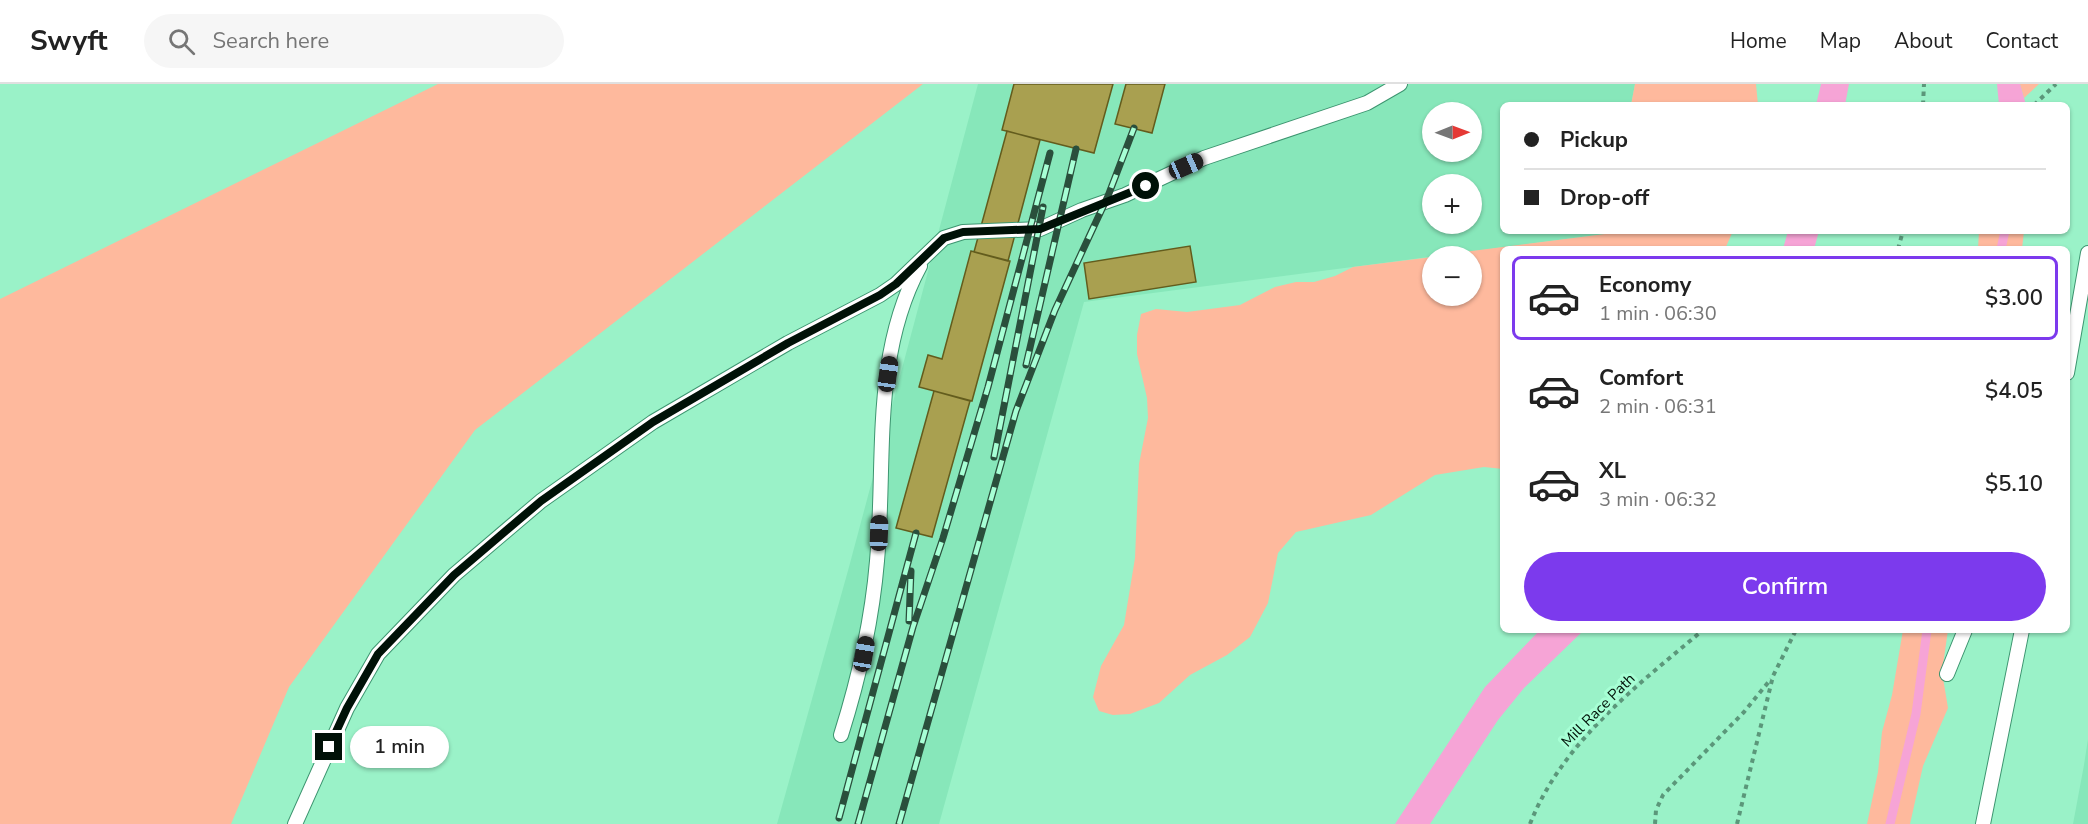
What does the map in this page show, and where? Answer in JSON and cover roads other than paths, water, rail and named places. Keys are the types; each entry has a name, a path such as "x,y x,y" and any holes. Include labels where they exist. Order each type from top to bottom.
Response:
{"lane":[{"path":"295,824 347,708 378,654 454,575 541,501 653,422 788,343 880,295 896,284 944,238 963,232 1040,229 1083,210 1114,200 1204,158 1366,103 1400,84"},
{"path":"841,735 864,654 875,587 882,421 891,353 905,300 928,251"},
{"path":"2070,356 2088,254"},
{"path":"1947,674 1964,633"},
{"path":"1983,824 2021,633"}],"waterway":[{"path":"2002,246 2004,234"},
{"path":"1890,824 1916,714 1927,633"}],"railway":[{"path":"899,824 1016,411 1055,310 1108,196 1134,128"},
{"path":"1026,365 1076,149"},
{"path":"858,824 913,627 943,538 988,387 1050,153"},
{"path":"994,457 1043,207"},
{"path":"839,818 916,533"},
{"path":"909,621 911,571"}]}
